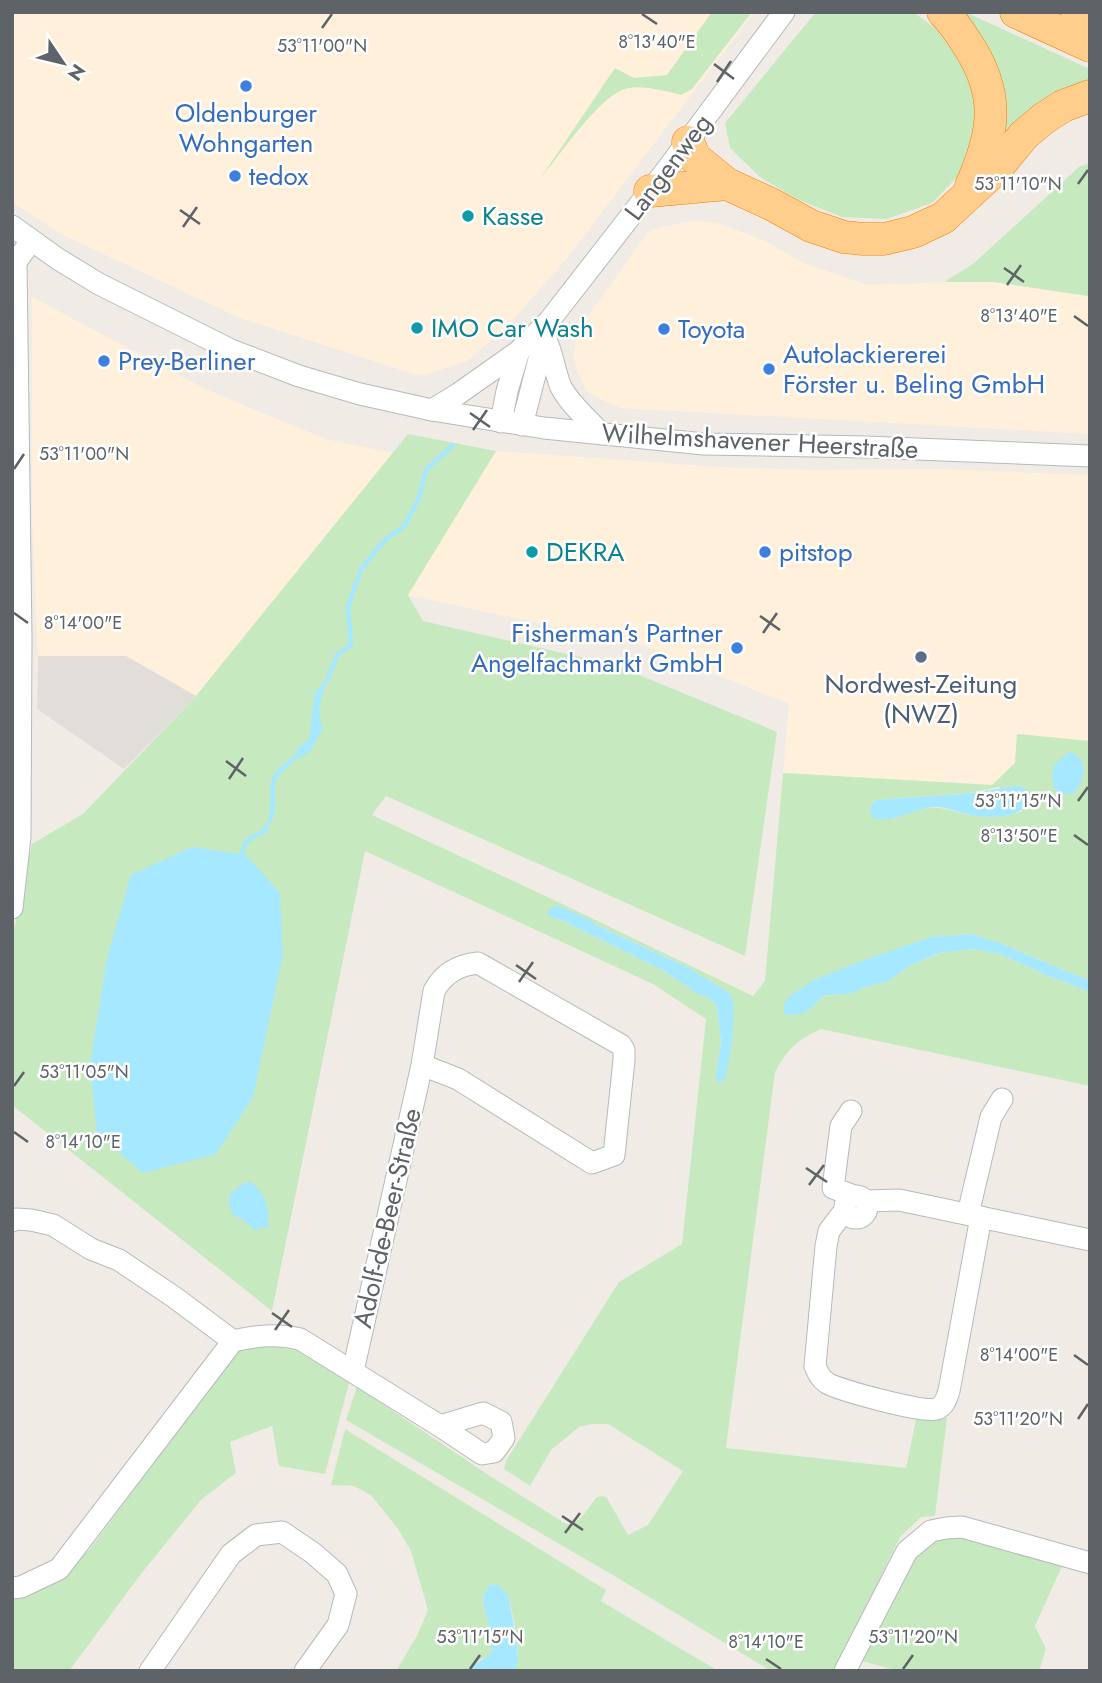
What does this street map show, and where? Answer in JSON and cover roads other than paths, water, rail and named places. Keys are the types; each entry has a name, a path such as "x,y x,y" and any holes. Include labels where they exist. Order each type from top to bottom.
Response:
{"highway":[{"path":"943,12 971,50 982,71 989,90 992,111 983,158 967,195"},
{"path":"1016,12 1090,46"},
{"path":"1077,12 1090,18"},
{"path":"688,142 695,158 727,184 811,226 844,237 884,239 913,232 943,218 997,168 1024,135 1043,119 1063,106 1090,96"},
{"path":"688,142 705,145 739,171 771,204"},
{"path":"650,191 727,184"}],"street":[{"name":"Langenweg","path":"432,410 465,390 547,330 784,12"},
{"name":"Wilhelmshavener Heerstraße","path":"12,226 99,284 231,350 299,376 360,394 432,410 511,424 704,444 1090,456"},
{"path":"12,908 20,837 21,638 16,262 31,241"},
{"name":"Langenweg","path":"511,424 525,408 547,330"},
{"path":"547,330 554,370 563,390 602,434"},
{"name":"Langenweg","path":"511,424 507,391 519,351"},
{"name":"Adolf-de-Beer-Straße","path":"353,1371 422,1065 434,991 448,974 460,967 478,963 621,1045 624,1060 614,1155 592,1163 458,1079 422,1065"},
{"path":"855,1202 829,1231 816,1366 818,1374 838,1388 912,1407 931,1410 939,1408 949,1391 990,1117 1002,1099"},
{"path":"850,1111 841,1126 833,1188 855,1202 899,1200 1090,1240"},
{"path":"12,1221 31,1220 53,1225 91,1249 119,1260 233,1341"},
{"path":"12,1588 21,1587 59,1569 233,1341 269,1334 300,1339 440,1426"},
{"path":"845,1671 907,1551 931,1531 962,1528 1090,1563"},
{"path":"150,1671 230,1554 256,1535 282,1532 313,1553 337,1574 346,1594 338,1625 305,1671"}],"water":[{"path":"329,677 320,708 323,728 311,750 301,758 296,749 309,739 315,692"},
{"path":"1069,752 1082,761 1083,775 1073,794 1061,794 1055,790 1052,778 1054,765"},
{"path":"1016,786 1029,793 1028,802 1017,813 1008,815 979,816 938,807 890,819 873,818 871,813 871,806 877,800 964,794"},
{"path":"192,847 246,855 280,893 283,954 253,1097 216,1154 143,1173 97,1133 90,1065 107,958 131,875"},
{"path":"556,905 687,967 729,993 734,1003 732,1042 726,1076 719,1085 716,1076 721,1043 717,1006 709,998 698,994 664,971 548,916 547,912"},
{"path":"971,934 1000,943 1090,981 1090,992 1000,954 973,949 939,953 909,966 887,982 853,993 822,996 806,1011 785,1014 783,1005 790,996 812,981 931,937"},
{"path":"250,1181 266,1201 268,1227 254,1230 232,1214 230,1196"},
{"path":"489,1585 498,1585 508,1594 517,1643 518,1660 515,1671 472,1671 470,1668 492,1653 483,1600"}],"waterway":[{"path":"327,681 337,655 351,645 348,607 361,569 383,542 405,525 419,498 426,470 453,445"},
{"path":"270,820 275,776 302,752"},
{"path":"241,855 247,842 265,831 267,825"}],"place":[{"name":"Oldenburger Wohngarten","path":"246,86"},
{"name":"tedox","path":"235,176"},
{"name":"Kasse","path":"468,216"},
{"name":"IMO Car Wash","path":"417,328"},
{"name":"Toyota","path":"664,329"},
{"name":"Prey-Berliner","path":"104,361"},
{"name":"Autolackiererei Förster u. Beling GmbH","path":"769,369"},
{"name":"DEKRA","path":"532,552"},
{"name":"pitstop","path":"765,552"},
{"name":"Fisherman‘s Partner Angelfachmarkt GmbH","path":"737,648"},
{"name":"Nordwest-Zeitung (NWZ)","path":"921,657"}]}
